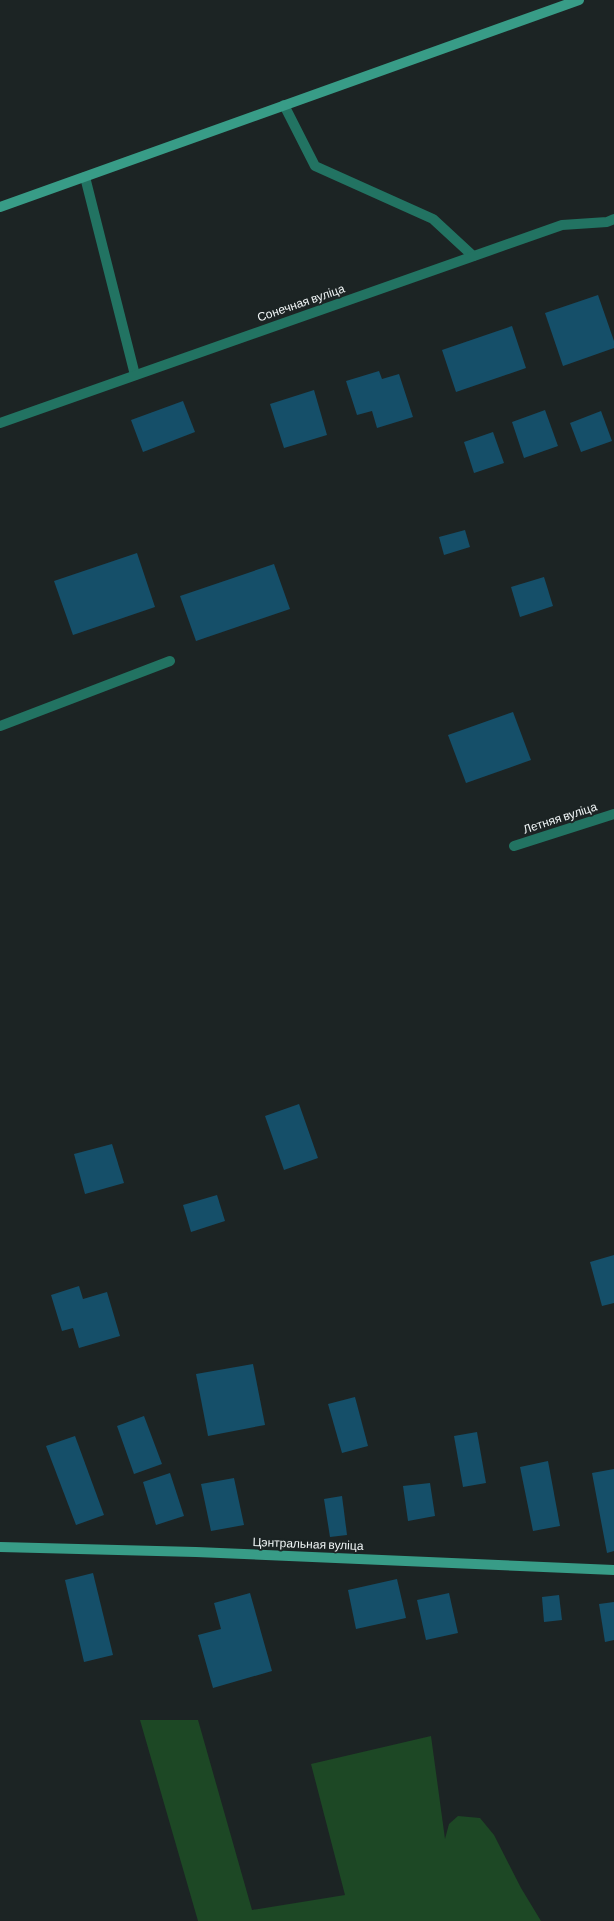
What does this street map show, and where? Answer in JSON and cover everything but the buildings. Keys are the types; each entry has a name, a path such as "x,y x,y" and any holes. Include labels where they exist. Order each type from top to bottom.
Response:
{"street":[{"path":"0,207 579,0"},
{"path":"284,105 315,166 433,219 473,256"},
{"path":"84,177 135,375"},
{"name":"Сонечная вуліца","path":"0,422 562,225 607,222 614,219"},
{"path":"0,726 170,661"},
{"name":"Летняя вуліца","path":"514,846 614,814"},
{"name":"Цэнтральная вуліца","path":"0,1547 196,1552 614,1570"}],"green space":[{"path":"140,1720 198,1720 252,1910 345,1895 311,1764 431,1736 445,1839 449,1824 458,1816 480,1818 494,1835 521,1888 541,1921 198,1921"}]}
